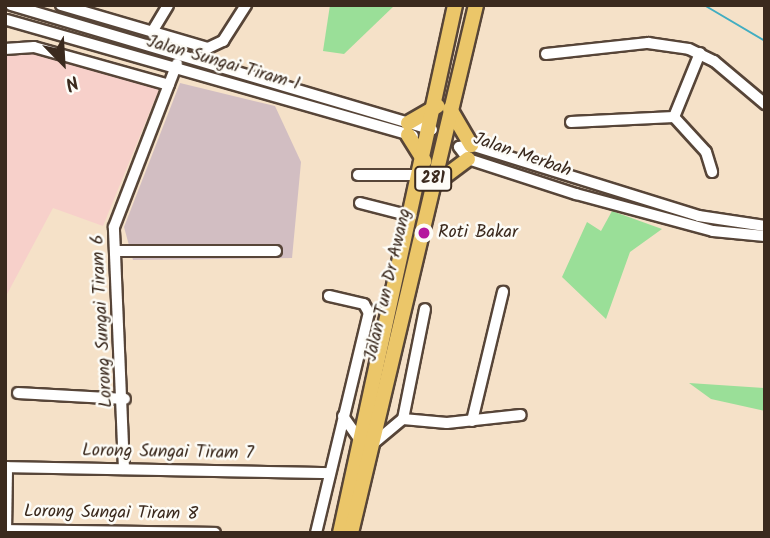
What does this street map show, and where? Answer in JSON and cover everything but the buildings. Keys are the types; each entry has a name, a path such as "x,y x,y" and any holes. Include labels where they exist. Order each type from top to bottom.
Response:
{"main road":[{"name":"Jalan Tun Dr Awang","path":"351,533 375,408 432,186 455,5"},
{"name":"Jalan Tun Dr Awang","path":"375,408 411,216 430,136 444,107 476,5"},
{"path":"422,168 408,129 444,107 469,152 432,186"},
{"name":"Jalan Tun Dr Awang","path":"340,533 367,443"}],"street":[{"path":"6,21 11,5"},
{"name":"Jalan Sungai Tiram 1","path":"11,5 177,63"},
{"path":"61,5 88,9 208,48 223,41 246,5"},
{"path":"152,32 168,5"},
{"name":"Jalan Sungai Tiram 1","path":"6,21 177,63 430,136"},
{"path":"546,54 648,43 700,54 765,104"},
{"path":"5,49 43,49 169,85"},
{"path":"38,62 43,49"},
{"path":"674,117 700,54"},
{"name":"Lorong Sungai Tiram 6","path":"124,469 125,399 114,227 177,63"},
{"path":"571,122 674,117"},
{"path":"674,117 706,152 712,172"},
{"name":"Jalan Merbah","path":"469,152 699,216 765,226"},
{"name":"Jalan Merbah","path":"469,152 684,224 765,236"},
{"path":"358,175 422,168"},
{"path":"360,203 411,216"},
{"path":"115,251 276,251"},
{"path":"472,421 503,292"},
{"path":"316,533 368,307 329,296"},
{"path":"344,416 367,443 400,421 425,309"},
{"path":"18,393 125,399"},
{"path":"344,416 375,408 400,421 472,421 521,415"},
{"path":"6,467 6,531"},
{"name":"Lorong Sungai Tiram 7","path":"6,467 330,473"},
{"name":"Lorong Sungai Tiram 8","path":"6,531 215,533"}],"shaded area":[{"path":"22,50 160,87 103,226 53,208 5,298 5,53"},
{"path":"180,83 275,106 301,162 292,258 133,260 124,227"}],"green space":[{"path":"330,5 395,5 344,54 323,51"},
{"path":"612,211 662,229 630,252 606,319 562,277 587,222 601,231"},
{"path":"689,383 765,388 765,411 711,399"}],"waterway":[{"path":"507,5 569,5"},
{"path":"704,5 765,41"}],"place":[{"name":"Roti Bakar","path":"424,233"}]}
